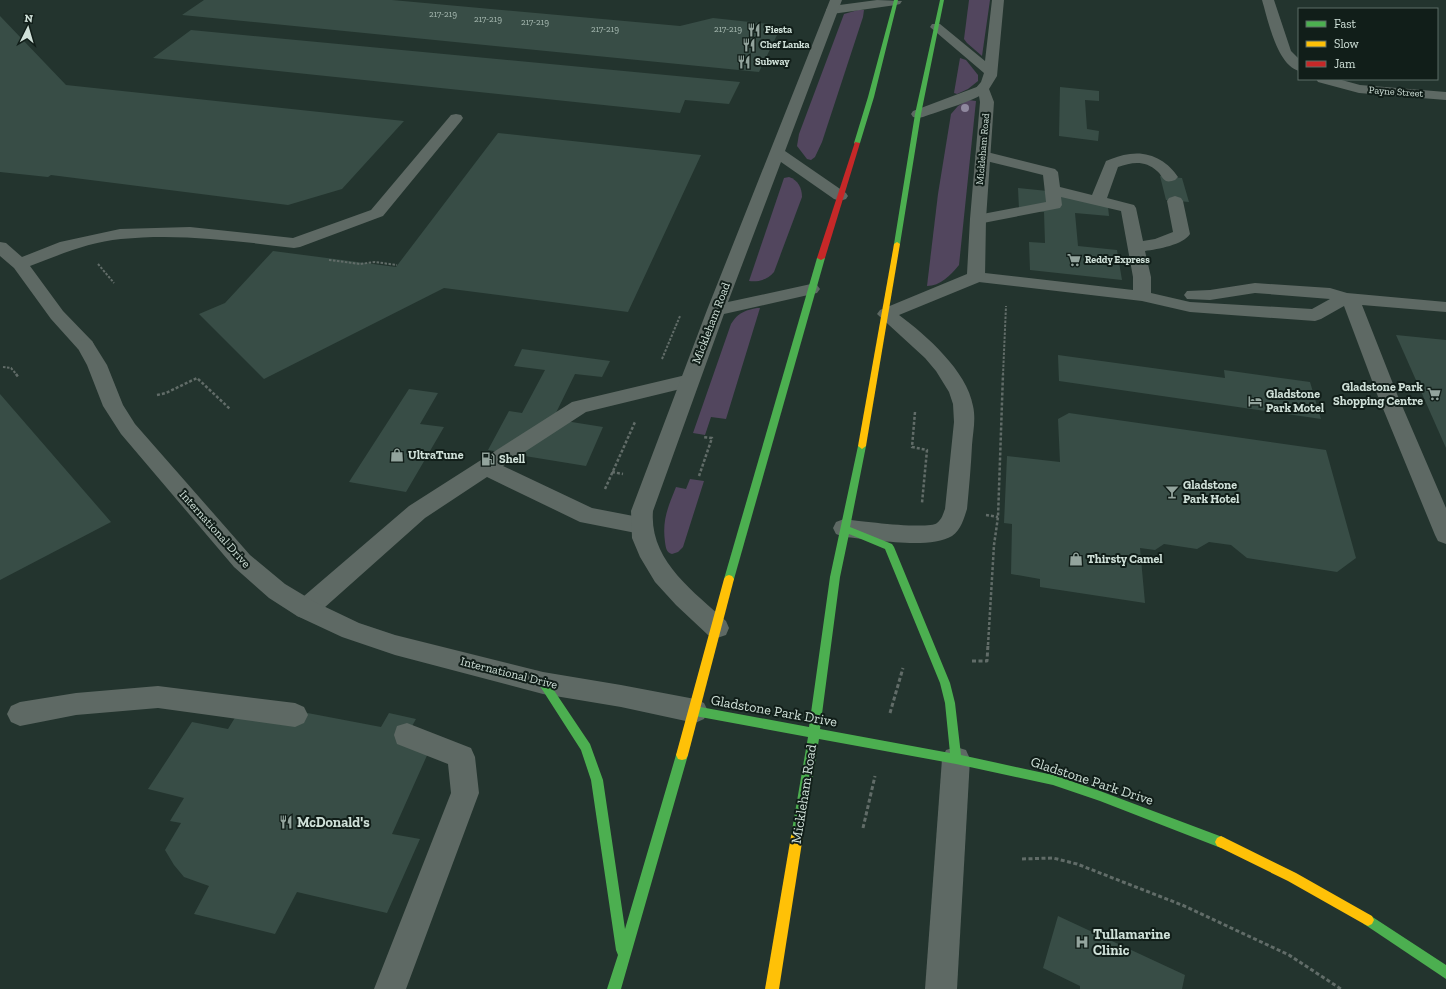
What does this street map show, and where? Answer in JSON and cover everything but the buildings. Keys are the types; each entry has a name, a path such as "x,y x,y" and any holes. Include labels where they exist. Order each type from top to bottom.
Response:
{"main road":[{"path":"614,989 694,711 811,290 871,97 896,0"},
{"name":"Mickleham Road","path":"772,989 814,733 835,577 859,460 886,314 918,114 942,0"},
{"path":"844,528 889,547 945,683 950,703 956,759"},
{"path":"543,683 586,748 597,780 624,957"},
{"name":"Gladstone Park Drive","path":"694,711 956,759 1053,780 1166,820 1228,845 1292,876 1388,932 1446,973"}],"street":[{"path":"834,5 896,0"},
{"path":"918,114 970,95 982,89 987,83 990,72 998,0"},
{"path":"1268,0 1286,52 1298,66"},
{"name":"Mickleham Road","path":"717,628 667,580 648,550 644,539 641,525 642,511 716,310 834,5"},
{"path":"936,27 990,72"},
{"name":"Payne Street","path":"1327,80 1359,89 1446,96"},
{"name":"Mickleham Road","path":"976,277 978,219 987,102 986,96 982,89"},
{"path":"20,264 66,246 120,234 190,232 294,243 377,213 456,118"},
{"path":"777,152 840,196"},
{"path":"978,219 1054,206 1050,172 983,156"},
{"path":"1098,201 1110,164 1134,158 1153,161 1168,172 1170,177"},
{"path":"1052,190 1128,208 1137,246 1142,277 1142,296"},
{"path":"1137,246 1159,244 1182,234 1175,201"},
{"name":"International Drive","path":"0,247 20,264 57,315 85,345 97,365 113,406 128,429 242,561 278,591 306,609 351,630 395,645 454,658 543,683 621,696 694,711"},
{"path":"844,528 910,534 936,533 948,527 956,510 964,422 964,408 961,397 952,380 926,348 913,335 886,314 976,277 1142,296 1190,307 1314,315 1348,299 1446,307"},
{"path":"716,310 811,290"},
{"path":"1348,299 1446,535"},
{"path":"306,609 346,572 417,512 579,407 690,380"},
{"path":"486,467 588,516 641,525"},
{"path":"20,714 76,704 158,697 295,715"},
{"path":"390,989 465,793 461,757 407,735"},
{"path":"941,989 956,759"}],"path":[{"path":"322,259 360,264 374,262 397,265"},
{"path":"96,262 114,283"},
{"path":"935,661 987,661 994,545 998,517 1007,281"},
{"path":"3,367 11,368 19,378"},
{"path":"157,395 166,393 197,378 230,409"},
{"path":"1022,859 1053,858 1077,864 1182,905 1289,955 1341,989"}],"shaded area":[{"path":"969,0 990,0 982,56 964,39"},
{"path":"864,10 863,17 822,142 815,157 811,160 807,159 797,146 799,134 844,14"},
{"path":"960,58 966,60 978,75 978,81 968,89 957,94 954,93"},
{"path":"968,100 976,101 959,265 941,282 932,286 927,286 938,194 951,114 958,106"},
{"path":"789,177 795,180 799,185 802,197 774,272 772,275 763,280 749,281 784,178"},
{"path":"760,308 726,419 711,417 705,435 693,433 731,324 742,313"},
{"path":"690,479 704,481 683,547 678,552 672,554 667,551 665,542 664,527 666,514 676,487 686,489"}],"traffic: fast":[{"path":"857,143 871,97 896,0"},
{"path":"897,244 918,114 942,0"},
{"path":"729,579 821,258"},
{"path":"797,836 814,733 835,577 862,446"},
{"path":"844,528 889,547 945,683 950,703 956,759"},
{"path":"543,683 586,748 597,780 622,950"},
{"path":"695,711 956,759 1053,780 1100,796 1221,842"},
{"path":"614,989 682,755"},
{"path":"1368,920 1446,973"}],"traffic: slow":[{"path":"862,446 897,244"},
{"path":"682,755 729,579"},
{"path":"772,989 797,836"},
{"path":"1221,842 1292,877 1368,920"}],"traffic: jam":[{"path":"821,258 857,143"}],"place":[{"name":"Fiesta","path":"754,30"},
{"name":"Chef Lanka","path":"749,45"},
{"name":"Subway","path":"744,62"},
{"name":"Reddy Express","path":"1074,260"},
{"name":"Gladstone Park Shopping Centre","path":"1434,394"},
{"name":"Gladstone Park Motel","path":"1255,401"},
{"name":"UltraTune","path":"397,455"},
{"name":"Shell","path":"488,459"},
{"name":"Gladstone Park Hotel","path":"1172,492"},
{"name":"Thirsty Camel","path":"1076,559"},
{"name":"McDonald's","path":"286,822"},
{"name":"Tullamarine Clinic","path":"1082,942"}]}
